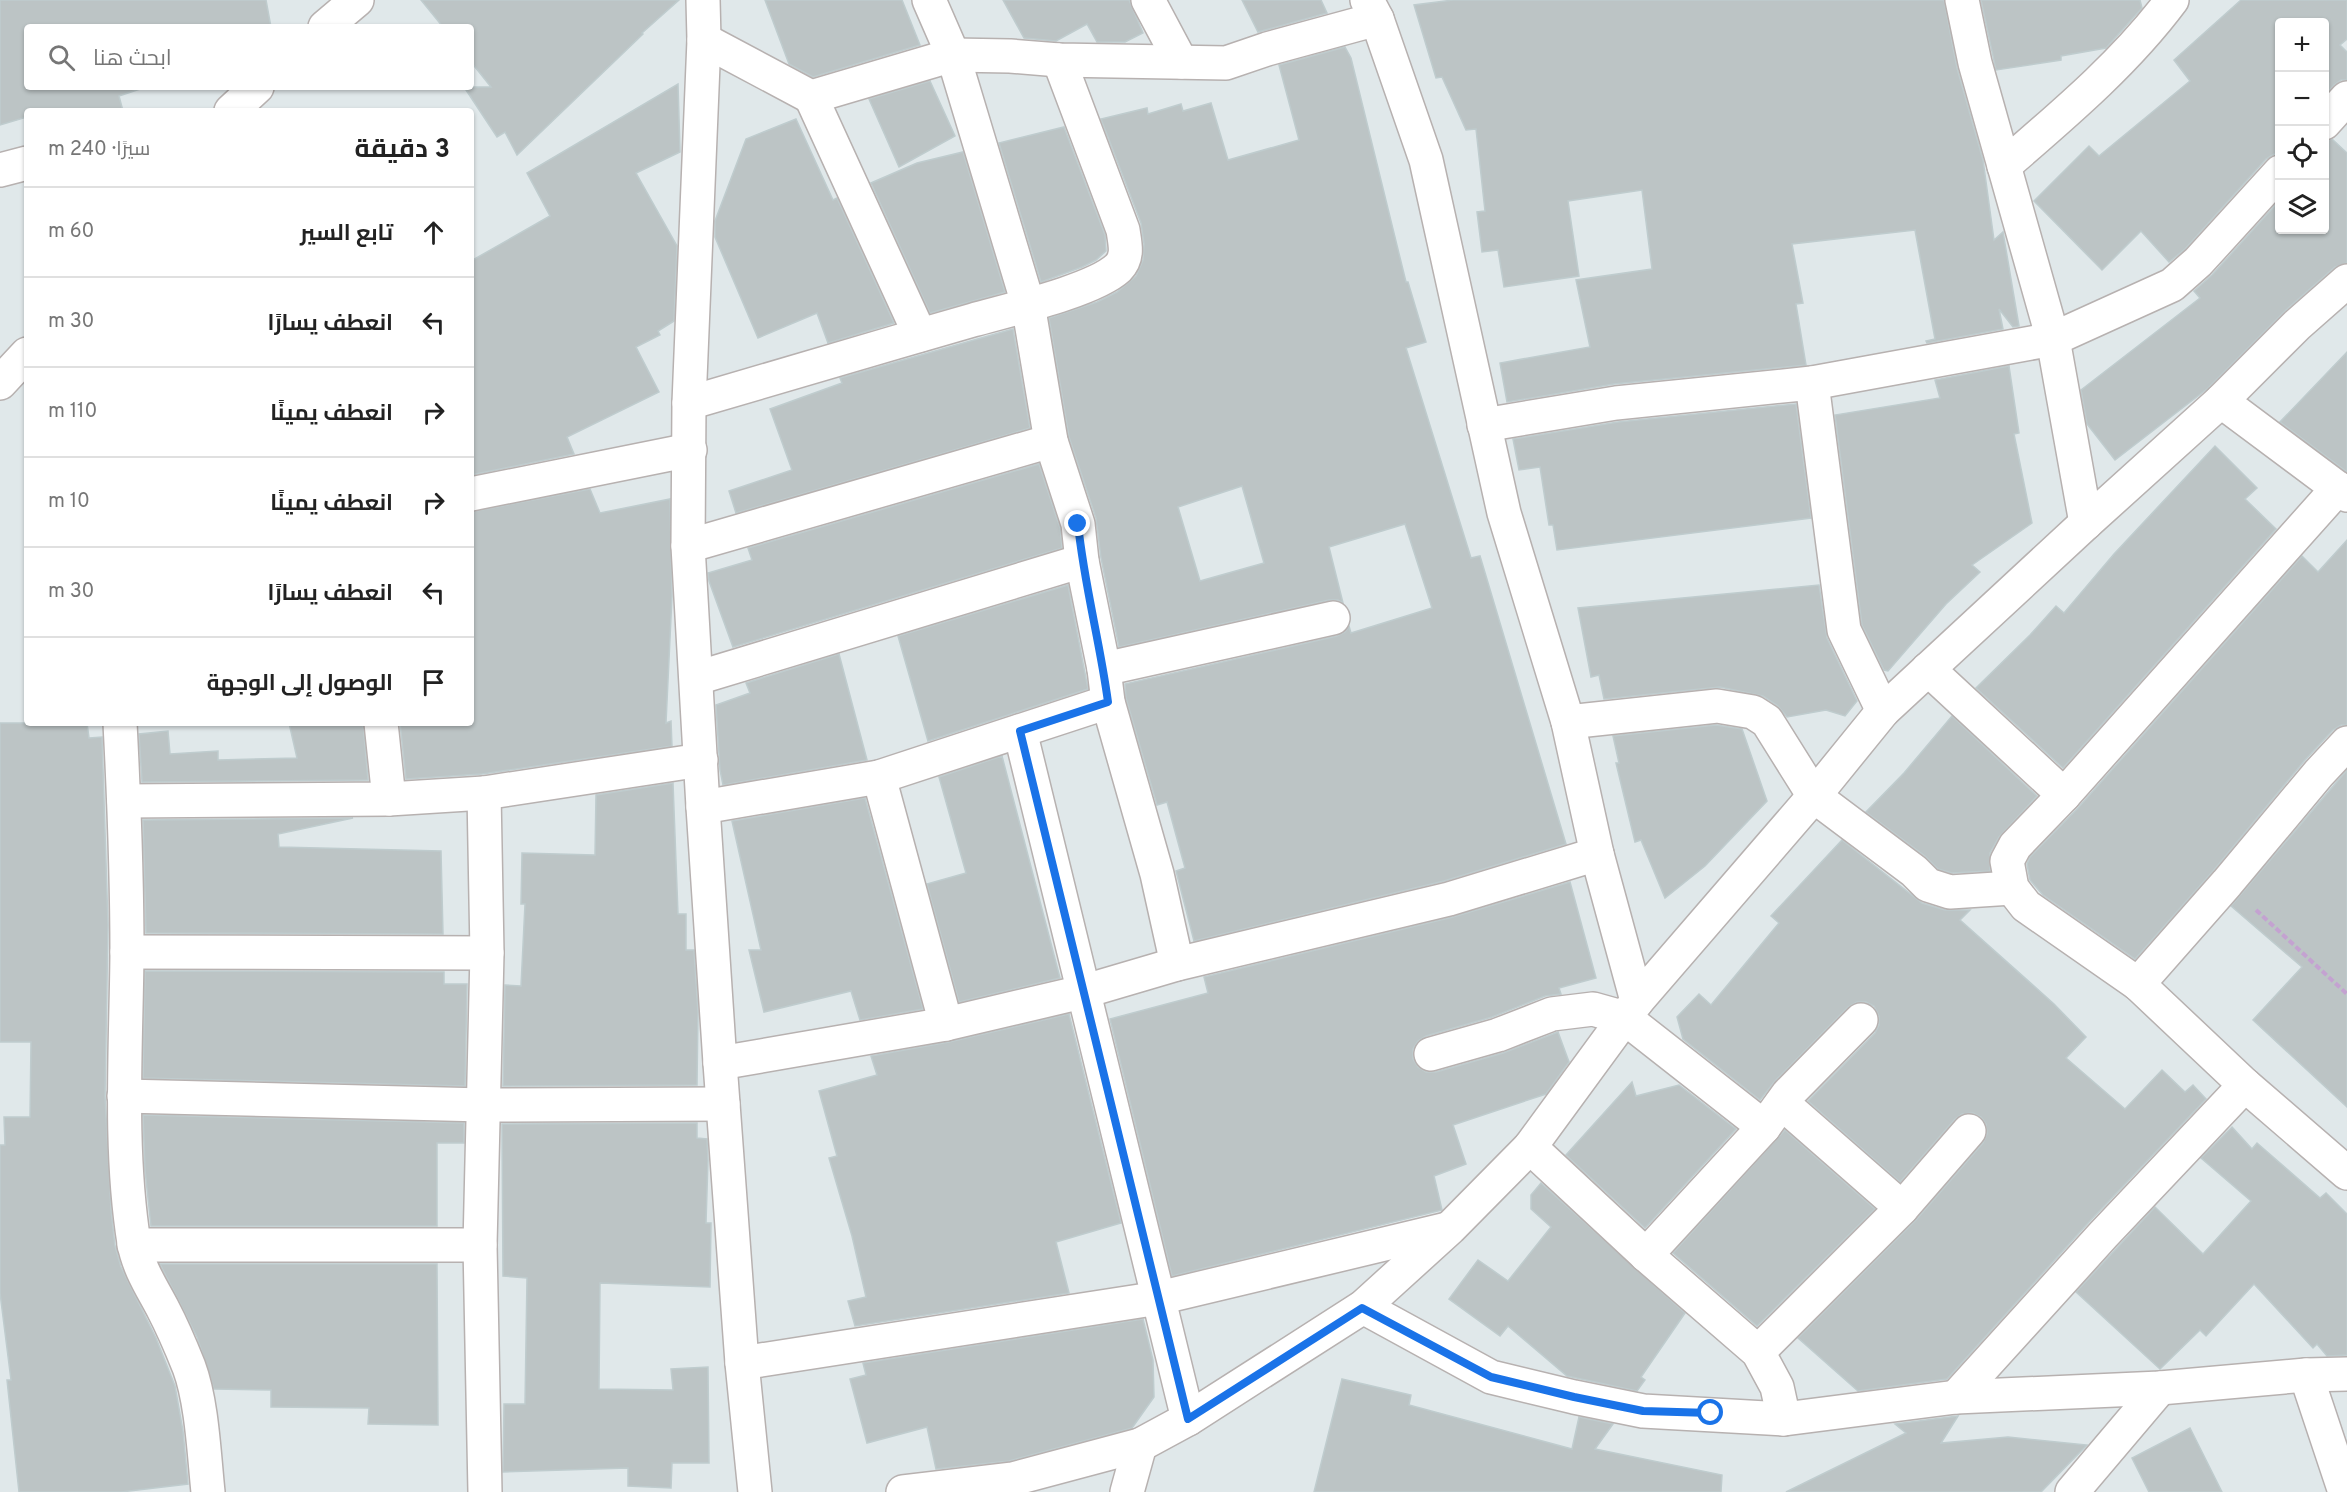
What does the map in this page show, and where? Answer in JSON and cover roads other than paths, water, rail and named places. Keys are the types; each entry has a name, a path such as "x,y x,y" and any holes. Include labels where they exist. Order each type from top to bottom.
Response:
{"street":[{"path":"329,24 357,0"},
{"path":"703,0 704,40 689,404 688,546 720,1063 742,1364 755,1492"},
{"path":"929,0 952,55 1028,304 1051,441 1078,524 1082,561 1104,669 1108,702 1154,863 1177,964"},
{"path":"1148,0 1180,62"},
{"path":"1962,0 1975,63 2054,339 2086,523"},
{"path":"2004,166 2092,86 2156,22 2168,2"},
{"path":"811,97 952,55 1059,60 1226,63 1372,10 1426,160 1504,513 1568,722 1631,1009"},
{"path":"704,40 811,97 920,335"},
{"path":"689,404 1100,281 1124,261 1126,250 1123,230 1059,60"},
{"path":"234,108 254,90"},
{"path":"2329,118 2347,98"},
{"path":"0,170 24,164"},
{"path":"1484,424 1616,404 1812,383 2054,339 2172,285 2198,262 2275,177"},
{"path":"903,1492 1013,1479 1140,1445 1188,1419 1362,1308 1450,1228 1530,1147 1631,1009 1814,796 1883,711 2221,401 2297,325 2347,281"},
{"path":"0,383 24,357"},
{"path":"1812,383 1844,630 1883,711"},
{"path":"2221,401 2343,492 2015,846 2007,861 2012,888 2026,906 2138,984 2245,1085 2346,1171"},
{"path":"688,546 1051,441"},
{"path":"474,493 690,450"},
{"path":"697,678 1082,561"},
{"path":"1104,669 1333,618"},
{"path":"1928,669 2064,795"},
{"path":"703,807 879,777 1108,702"},
{"path":"1568,722 1717,706 1753,712 1767,721 1814,796 1914,871 1928,885 1950,892 2012,888"},
{"path":"120,726 127,952 124,1096 128,1187 135,1245 141,1267 174,1331 190,1371 200,1420 208,1492"},
{"path":"381,726 389,799"},
{"path":"1020,731 1188,1419"},
{"path":"2138,984 2347,743"},
{"path":"124,801 389,799 484,793 701,760"},
{"path":"879,777 946,1024"},
{"path":"484,793 487,954 480,1245 485,1492"},
{"path":"720,1063 946,1024 1082,992 1177,964 1449,899 1598,854"},
{"path":"127,952 487,954"},
{"path":"1431,1054 1498,1035 1552,1014 1631,1009 1902,1208"},
{"path":"1646,1255 1861,1020"},
{"path":"1956,1397 2103,1235 2245,1085"},
{"path":"124,1096 484,1105 723,1104"},
{"path":"1758,1352 1902,1208 1969,1131"},
{"path":"1530,1147 1646,1255 1758,1352 1777,1387 1784,1419"},
{"path":"742,1364 1159,1298 1450,1228"},
{"path":"135,1245 480,1245"},
{"path":"1362,1308 1491,1377 1643,1411 1784,1419 1956,1397 2160,1388 2306,1375 2347,1374"},
{"path":"2306,1375 2345,1492"},
{"path":"2072,1492 2160,1388"},
{"path":"1127,1492 1140,1445"}]}
